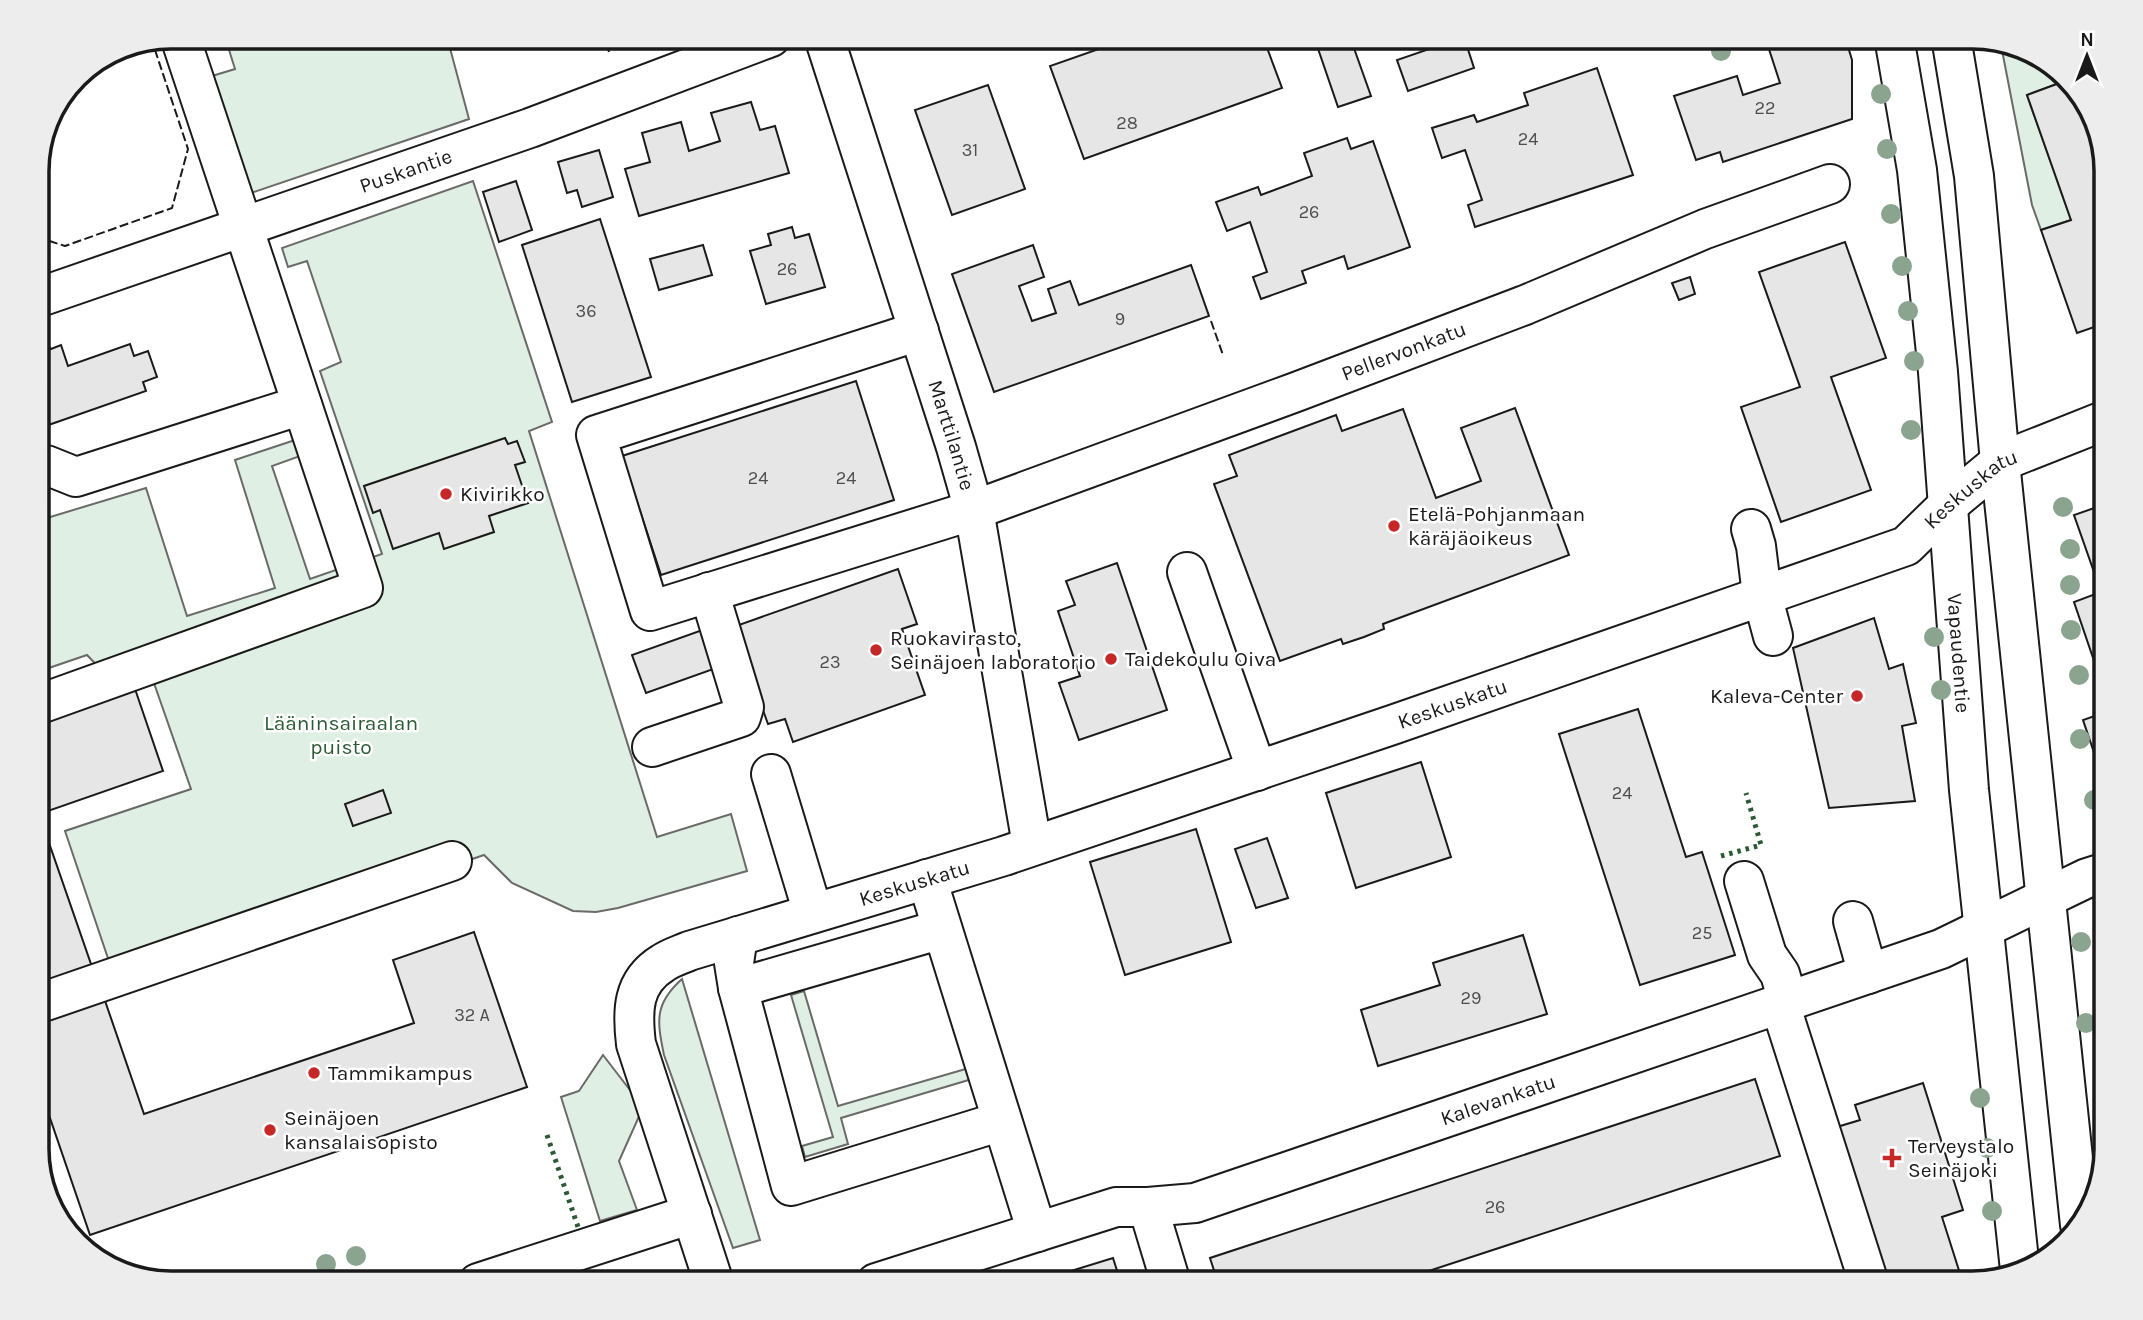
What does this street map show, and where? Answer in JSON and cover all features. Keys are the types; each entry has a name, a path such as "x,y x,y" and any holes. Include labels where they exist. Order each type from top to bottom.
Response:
{"street":[{"path":"49,701 363,588 184,49"},
{"name":"Puskantie","path":"49,294 530,128 739,49"},
{"name":"Marttilantie","path":"828,49 974,510 1032,845"},
{"name":"Vapaudentie","path":"1896,49 1917,170 1938,372 1969,790 2019,1262"},
{"path":"1953,49 1974,176 2000,462 2078,1209"},
{"name":"Pellervonkatu","path":"919,331 596,435 650,611 974,510 1525,305 1705,229 1830,184"},
{"path":"49,466 76,477 302,405"},
{"name":"Keskuskatu","path":"711,1271 636,1044 633,1017 638,990 646,977 663,962 753,931 1004,856 1906,546 1948,505 2000,462 2094,425"},
{"path":"1751,529 1756,546 1762,595 1773,636"},
{"path":"1187,572 1257,771"},
{"path":"652,747 741,717 744,708 709,593"},
{"path":"771,774 813,913"},
{"path":"49,1000 452,861"},
{"name":"Kalevankatu","path":"914,1271 1116,1207 1195,1203 1941,949 2094,876"},
{"path":"926,879 1037,1232"},
{"path":"1744,881 1767,955 1780,974 1784,1002 1864,1271"},
{"path":"1853,921 1868,974"},
{"path":"738,988 942,929"},
{"path":"753,931 734,963 738,988 791,1186 1002,1121"},
{"path":"1148,1207 1167,1271"},
{"path":"515,1271 692,1214"}],"green space":[{"path":"229,49 450,49 469,119 248,194 212,76 235,69"},
{"path":"2003,53 2033,65 2052,79 2052,86 2027,95 2071,220 2041,230 2032,205"},
{"name":"Lääninsairaalan puisto","path":"473,181 552,422 529,431 657,837 731,814 747,871 618,908 596,912 573,911 512,883 484,855 116,982 65,831 191,789 148,666 110,679 87,655 49,668 49,517 146,488 187,616 275,588 235,460 298,439 303,455 272,466 310,579 382,554 320,371 341,362 307,261 288,267 282,248"},
{"path":"682,979 760,1240 733,1248 664,1055 659,1023 662,1005"},
{"path":"804,991 838,1106 969,1068 972,1079 841,1118 848,1144 805,1157 802,1146 833,1137 791,995"},
{"path":"603,1055 633,1094 641,1112 619,1161 637,1210 600,1221 561,1097 579,1091"}],"building":[{"path":"1099,49 1267,49 1282,88 1084,159 1050,66"},
{"path":"1318,49 1354,49 1371,96 1338,107"},
{"path":"1429,49 1468,49 1474,68 1408,91 1397,60"},
{"path":"1769,49 1849,49 1852,60 1852,119 1723,162 1720,152 1696,160 1674,96 1737,76 1743,95 1780,83"},
{"path":"1597,68 1633,175 1475,227 1468,205 1482,200 1465,150 1442,158 1432,128 1474,115 1477,122 1528,105 1524,93"},
{"path":"988,85 1025,189 952,215 915,110"},
{"path":"2052,86 2052,91 2064,91 2081,117 2088,132 2094,163 2094,327 2077,333 2041,230 2071,220 2027,95"},
{"path":"751,102 760,130 775,126 789,173 639,216 625,169 650,162 642,133 681,122 689,151 720,141 711,113"},
{"path":"1347,138 1351,149 1373,141 1410,247 1348,269 1344,256 1302,271 1306,283 1261,299 1253,277 1267,272 1250,222 1227,231 1216,202 1258,187 1261,195 1312,176 1304,153"},
{"path":"599,150 613,197 582,207 577,190 567,193 558,162"},
{"path":"516,181 532,230 499,242 483,192"},
{"path":"600,219 651,377 572,402 522,245"},
{"path":"792,227 795,238 809,234 825,287 766,304 750,251 771,245 768,234"},
{"path":"1845,242 1886,358 1831,377 1871,490 1781,522 1741,407 1800,387 1759,272"},
{"path":"703,245 712,275 659,290 650,259"},
{"path":"1033,245 1044,277 1019,286 1032,321 1056,313 1048,289 1070,281 1079,305 1191,265 1209,316 994,392 952,274"},
{"path":"1690,277 1695,294 1679,300 1672,283"},
{"path":"130,344 134,356 148,351 157,377 143,382 146,391 49,425 49,346 51,349 61,345 68,366"},
{"path":"856,381 894,500 661,575 622,456"},
{"name":"Etelä-Pohjanmaan käräjäoikeus","path":"1515,408 1569,555 1383,624 1384,629 1364,637 1343,644 1341,639 1280,661 1214,484 1237,476 1229,455 1336,415 1342,431 1403,409 1436,498 1481,481 1461,428"},
{"name":"Kivirikko","path":"505,438 508,444 517,441 525,462 515,465 528,503 489,516 494,532 444,549 439,533 393,549 380,510 373,513 364,486"},
{"path":"2094,508 2094,572 2074,515"},
{"path":"1117,563 1167,710 1079,740 1059,683 1080,676 1058,611 1075,605 1066,581"},
{"path":"898,569 917,624 902,629 925,695 793,742 785,719 768,724 733,627"},
{"path":"2094,595 2094,661 2074,602"},
{"name":"Kaleva-Center","path":"1874,618 1889,669 1903,664 1916,723 1902,726 1915,801 1829,808 1793,648"},
{"path":"708,628 722,666 646,693 632,655"},
{"path":"134,686 163,771 49,811 49,715"},
{"path":"1638,709 1686,857 1702,852 1735,955 1640,985 1559,734"},
{"path":"2094,716 2094,753 2083,720"},
{"path":"1421,762 1451,857 1356,888 1326,793"},
{"path":"383,790 391,813 353,826 345,804"},
{"path":"1196,829 1231,942 1125,975 1090,862"},
{"path":"1267,838 1288,898 1256,908 1235,849"},
{"path":"49,843 92,967 49,982"},
{"path":"474,932 527,1087 90,1235 49,1115 49,1014 103,995 144,1114 414,1023 393,960"},
{"path":"1523,935 1547,1014 1378,1066 1361,1010 1440,985 1433,963"},
{"path":"1755,1079 1780,1156 1429,1271 1214,1271 1210,1258"},
{"name":"Terveystalo Seinäjoki","path":"1923,1083 1963,1210 1942,1217 1959,1271 1872,1271 1827,1130 1860,1120 1855,1105"},
{"path":"1113,1258 1117,1271 1071,1271"}],"hedge":[{"path":"1721,856 1761,845 1746,793"},
{"path":"547,1135 578,1227"}],"fence":[{"path":"49,241 65,246 172,208 188,149 155,50"},
{"path":"1211,321 1223,355"}],"place":[{"name":"Kivirikko","path":"446,494"},
{"name":"Etelä-Pohjanmaan käräjäoikeus","path":"1394,526"},
{"name":"Ruokavirasto, Seinäjoen laboratorio","path":"876,650"},
{"name":"Taidekoulu Oiva","path":"1111,659"},
{"name":"Kaleva-Center","path":"1857,696"},
{"name":"Tammikampus","path":"314,1073"},
{"name":"Seinäjoen kansalaisopisto","path":"270,1130"},
{"name":"Terveystalo Seinäjoki","path":"1892,1158"}]}
